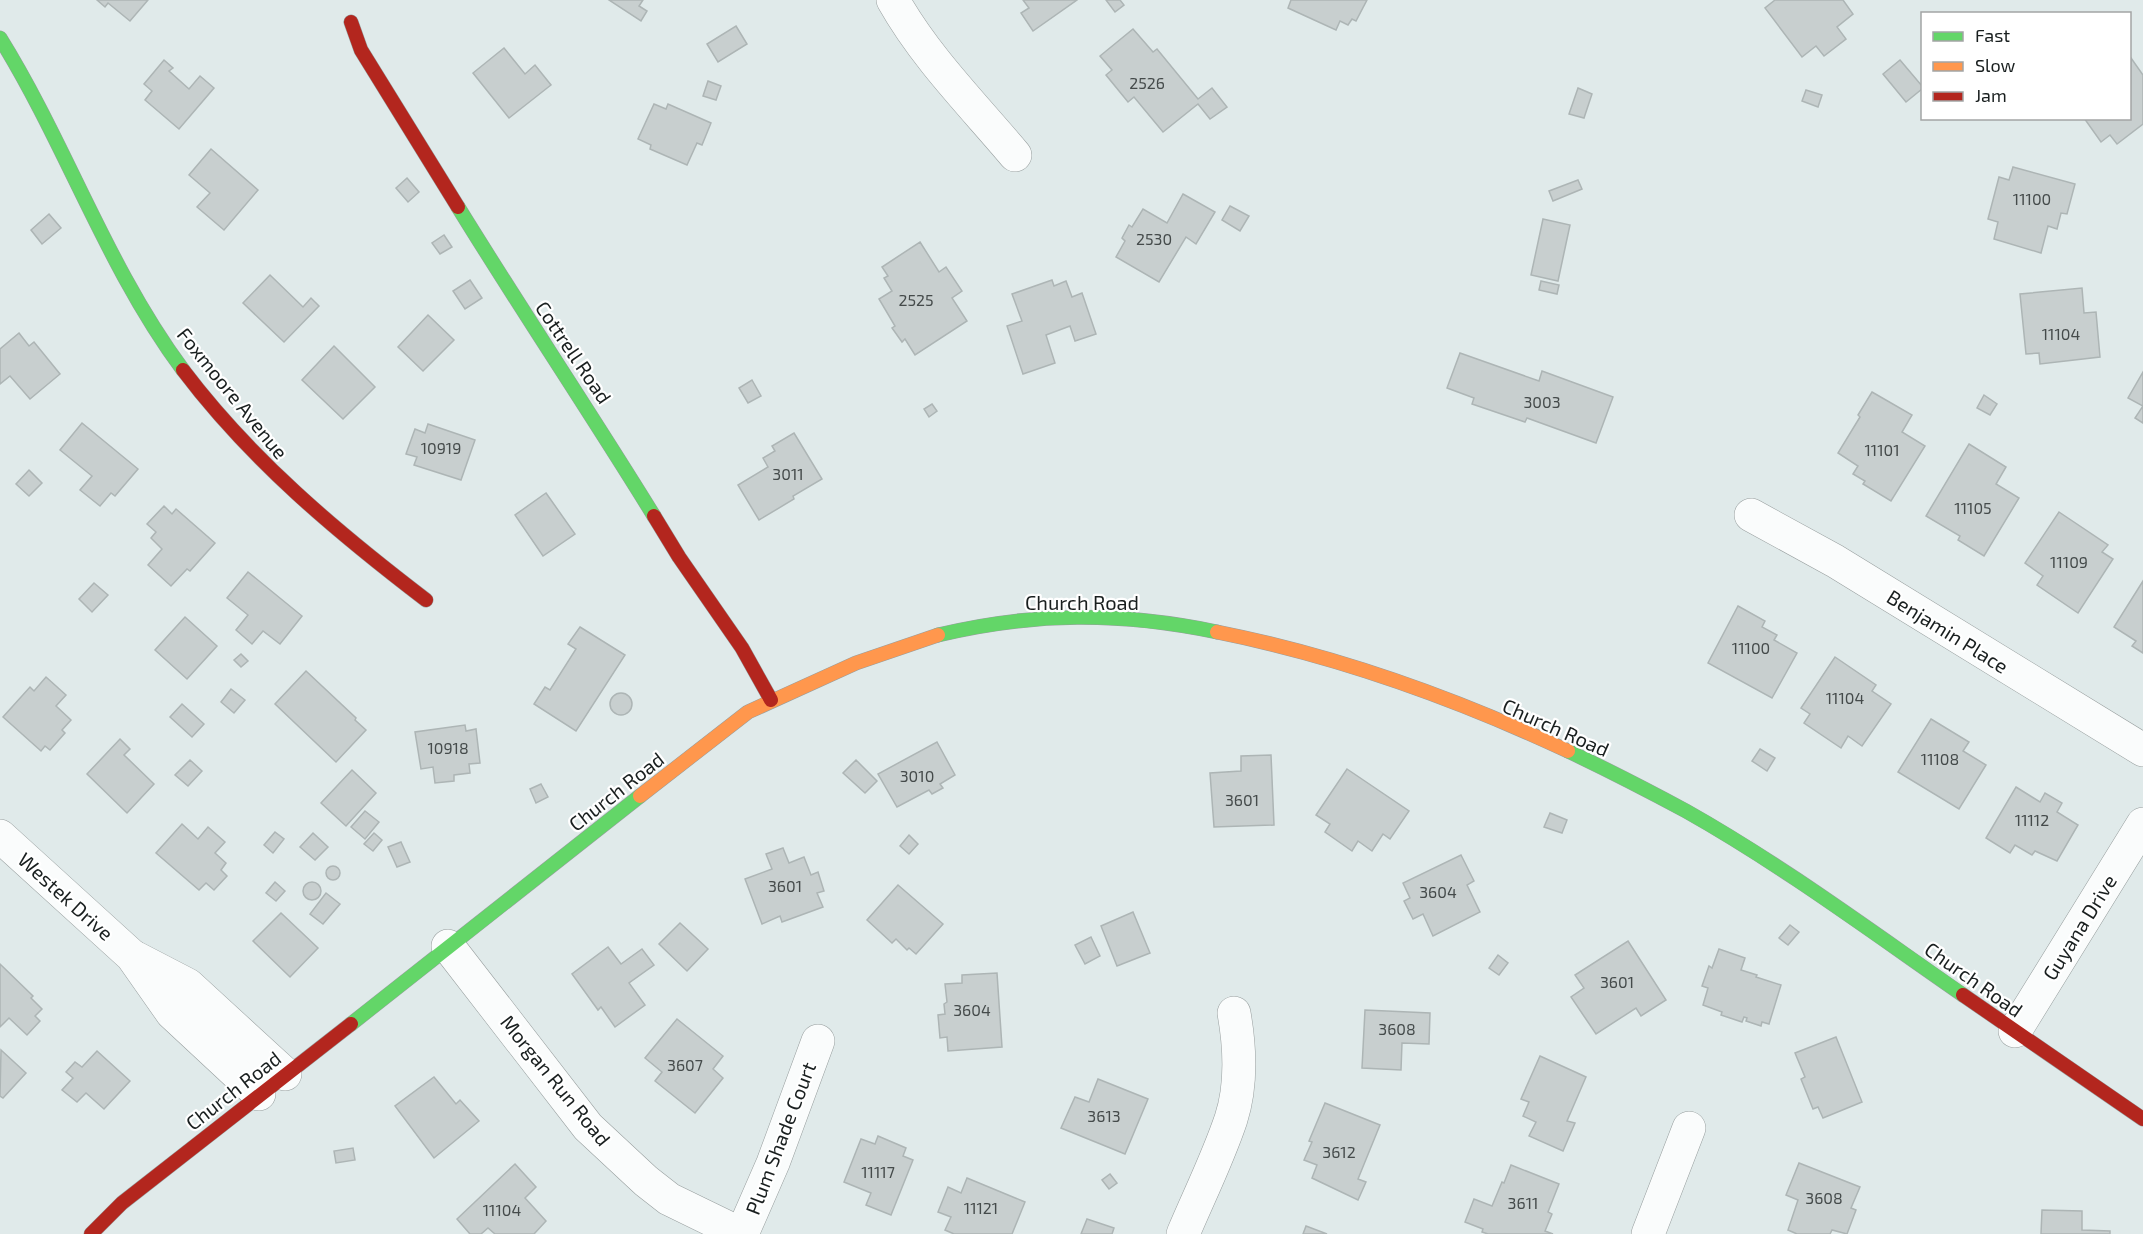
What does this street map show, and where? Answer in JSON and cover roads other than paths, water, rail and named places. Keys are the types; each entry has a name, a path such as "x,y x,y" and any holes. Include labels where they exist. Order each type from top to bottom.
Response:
{"main road":[{"name":"Cottrell Road","path":"351,22 360,50 500,276 603,431 679,557 742,648 771,700"},
{"name":"Foxmoore Avenue","path":"0,38 19,67 53,130 89,209 139,303 184,371 237,435 283,484 354,545 426,600"},
{"name":"Church Road","path":"91,1234 122,1203 259,1094 748,712 824,675 915,642 985,624 1047,617 1119,617 1201,627 1284,647 1406,685 1512,727 1619,776 1688,813 1811,890 2143,1119"}],"street":[{"path":"893,0 936,61 1015,155"},
{"name":"Benjamin Place","path":"1751,515 1835,561 2143,750"},
{"name":"Guyana Drive","path":"2015,1031 2143,824"},
{"name":"Westek Drive","path":"0,836 132,956 172,1013 259,1094"},
{"name":"Morgan Run Road","path":"448,946 588,1127 646,1181 669,1199 741,1234"},
{"name":"Westek Drive","path":"132,956 188,985 285,1074"},
{"path":"1183,1234 1232,1118 1239,1039 1234,1013"},
{"name":"Plum Shade Court","path":"741,1234 773,1163 818,1041"},
{"path":"1648,1234 1689,1128"}]}
